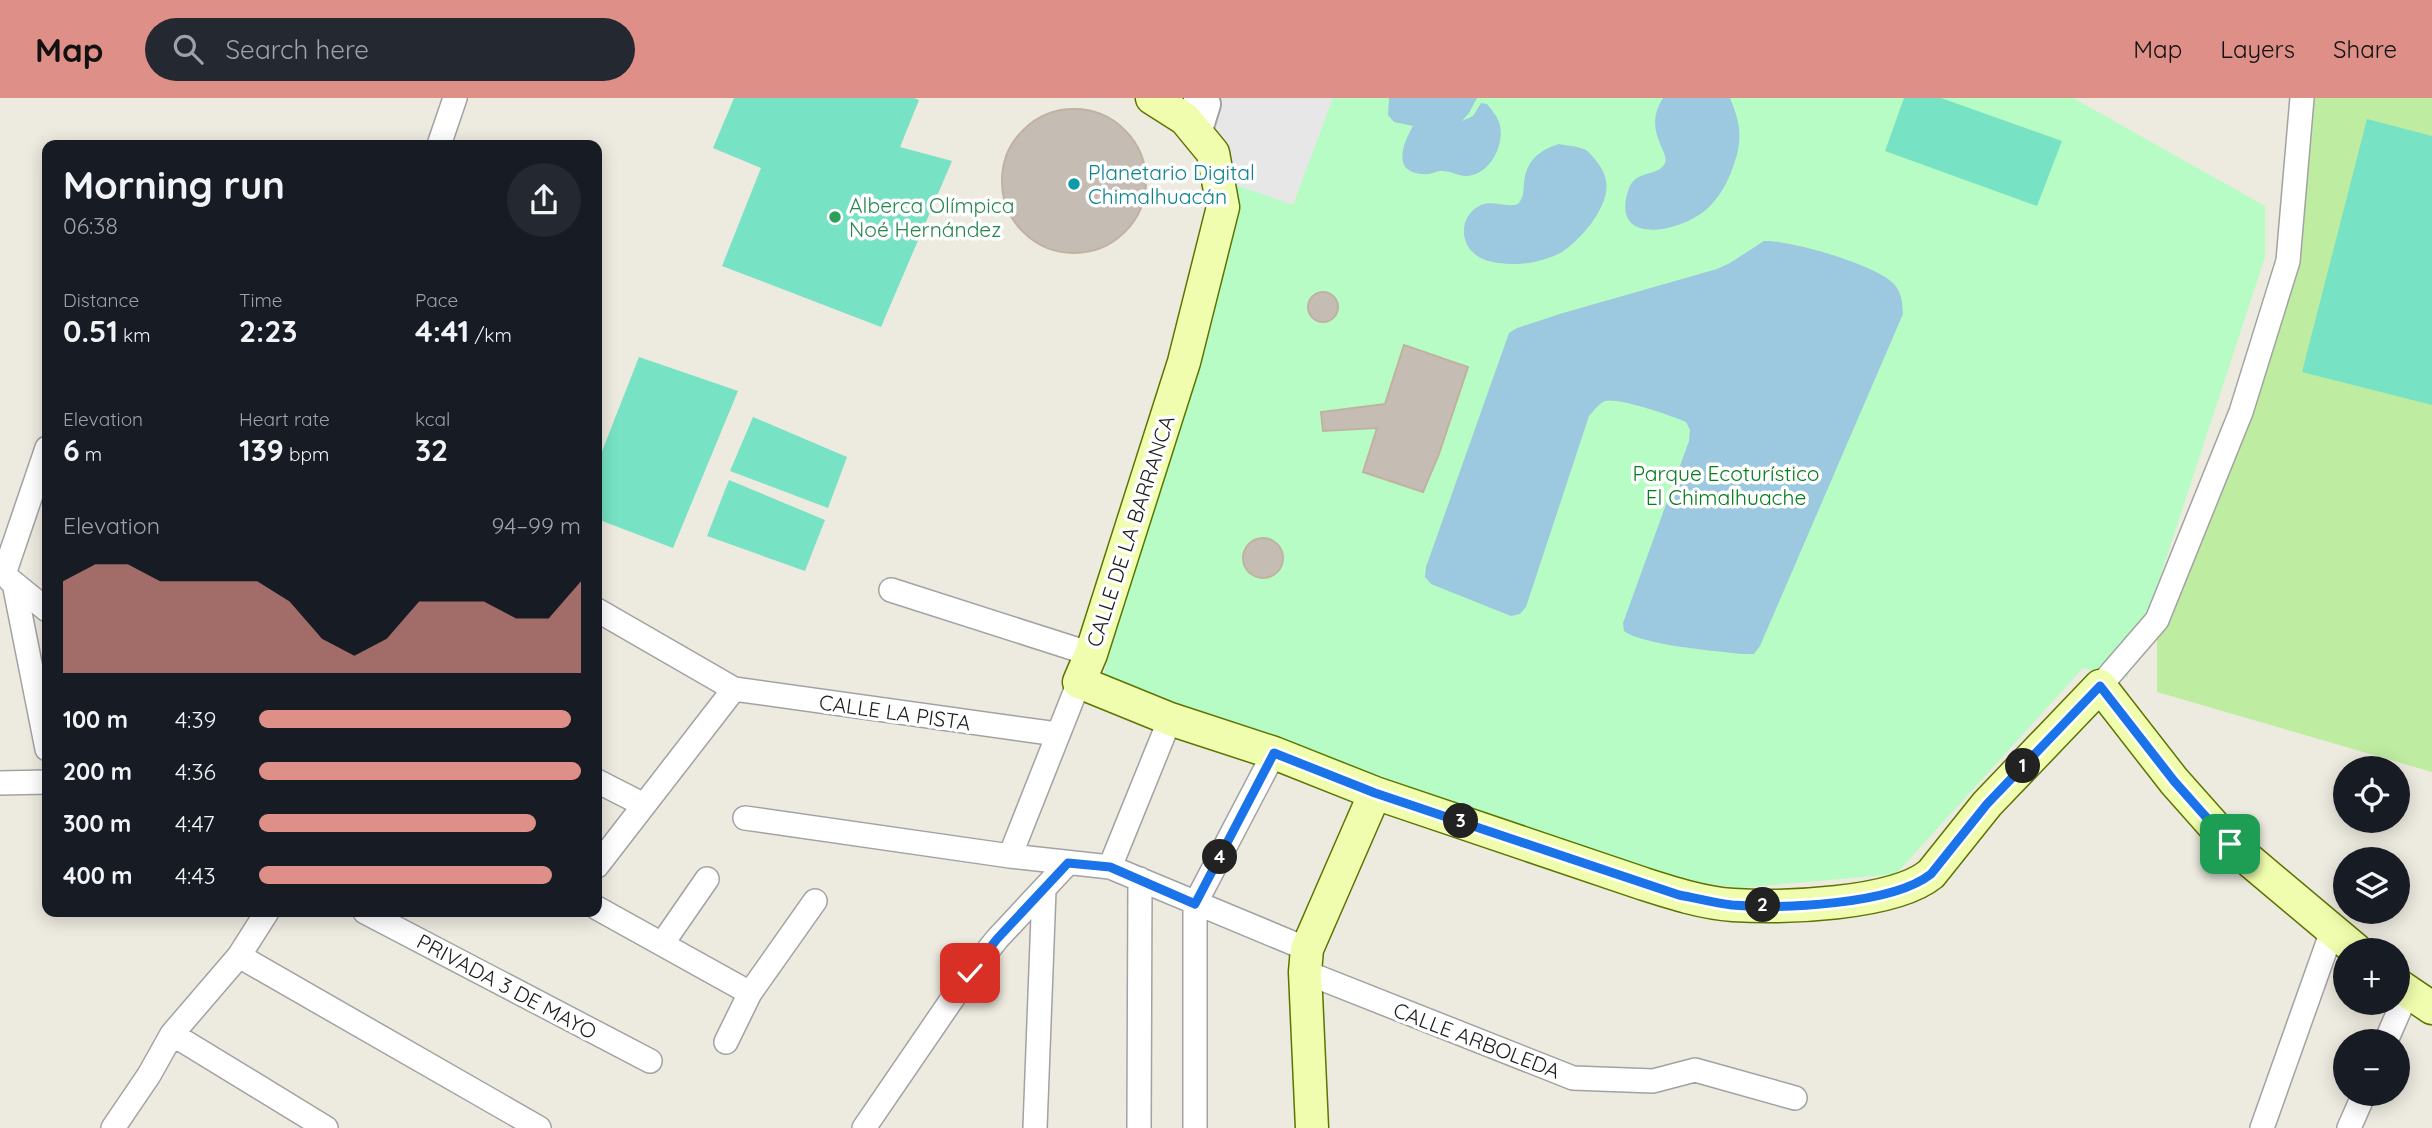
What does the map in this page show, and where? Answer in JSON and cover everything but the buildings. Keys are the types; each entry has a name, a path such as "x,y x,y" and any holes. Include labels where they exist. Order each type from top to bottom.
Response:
{"main road":[{"name":"CALLE DE LA BARRANCA","path":"1085,668 1184,362 1223,207 1213,153 1185,119 1152,98"},
{"path":"1085,668 1171,719 1274,753 1375,793 1679,895 1731,905 1837,903 1905,888 1925,879 1987,804 2100,686 2174,781 2230,844 2342,938"},
{"path":"1312,1128 1306,961 1375,793"}],"street":[{"path":"441,140 455,98"},
{"path":"1197,133 1206,104 1198,98"},
{"path":"2100,686 2157,620 2241,412 2288,261 2302,98"},
{"path":"42,464 6,576 42,728"},
{"path":"6,576 42,606"},
{"path":"891,590 1085,668 1010,856"},
{"path":"602,613 734,689 602,860"},
{"name":"CALLE LA PISTA","path":"734,689 1057,734"},
{"path":"1110,867 1171,719"},
{"path":"1195,1128 1195,904 1274,753"},
{"path":"0,783 42,782"},
{"path":"602,784 644,805"},
{"name":"CALLE ARBOLEDA","path":"745,818 1010,856 1110,867 1195,904 1306,961 1573,1078 1653,1081 1695,1070 1795,1098"},
{"path":"864,1128 970,973 997,939 1068,863"},
{"path":"662,944 708,879"},
{"path":"1139,1128 1140,879"},
{"path":"1035,1128 1044,890"},
{"path":"726,1042 750,993 815,901"},
{"path":"602,911 750,993"},
{"path":"113,1128 149,1075 172,1034 239,956 264,917"},
{"name":"PRIVADA 3 DE MAYO","path":"375,917 650,1061"},
{"path":"239,956 539,1128"},
{"path":"2262,1128 2333,965"},
{"path":"2395,1029 2419,996"},
{"path":"172,1034 326,1128"},
{"path":"2349,1128 2359,1106"}],"green space":[{"name":"Alberca Olímpica Noé Hernández","path":"734,98 919,100 900,147 952,161 881,327 722,266 761,168 713,148"},
{"name":"Parque Ecoturístico El Chimalhuache","path":"1210,98 2073,98 2265,206 2265,257 2127,678 2083,668 1896,874 1740,888 1682,880 1102,683 1220,180"},
{"path":"1904,98 1941,98 2062,141 2037,206 1885,151"},
{"path":"2302,98 2432,98 2432,772 2410,766 2410,756 2377,756 2157,692 2157,620 2288,261"},
{"path":"2367,119 2432,136 2432,405 2302,372"},
{"path":"639,357 738,391 673,548 602,521 602,451"},
{"path":"753,417 847,457 828,508 730,471"},
{"path":"729,480 825,520 805,571 707,536"}],"shaded area":[{"path":"1215,98 1333,98 1293,205 1225,181 1204,132"}],"water":[{"path":"1389,98 1477,98 1462,121 1473,116 1481,103 1487,104 1501,130 1495,156 1483,170 1467,176 1443,171 1426,174 1407,169 1402,157 1403,149 1413,126 1394,122 1388,115"},
{"path":"1663,98 1730,98 1737,120 1739,142 1728,180 1709,207 1683,223 1652,230 1639,228 1630,221 1625,209 1631,184 1641,176 1662,168 1665,163 1655,120"},
{"path":"1559,144 1586,150 1604,173 1604,201 1586,231 1562,252 1527,263 1492,262 1472,252 1467,245 1464,230 1468,216 1481,205 1518,204 1531,163 1540,153"},
{"path":"1764,241 1832,255 1883,276 1898,290 1903,314 1760,646 1754,654 1662,644 1624,631 1623,623 1689,441 1690,430 1686,422 1679,419 1621,402 1605,401 1589,416 1526,607 1520,614 1511,616 1431,584 1425,577 1426,567 1509,333 1563,313 1717,269"}],"place":[{"name":"Planetario Digital Chimalhuacán","path":"1074,184"},
{"name":"Alberca Olímpica Noé Hernández","path":"835,217"}],"route":[{"path":"970,973 997,939 1068,863 1110,867 1195,904 1274,753 1375,793 1679,895 1731,905 1837,903 1905,888 1919,883 1931,874 1987,804 2100,686 2174,781 2230,844"}]}
